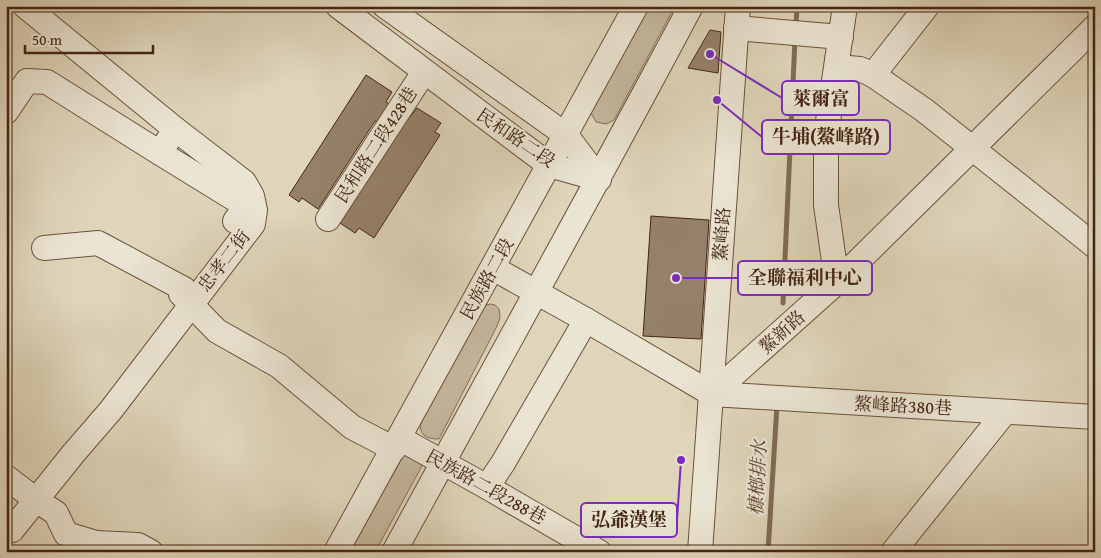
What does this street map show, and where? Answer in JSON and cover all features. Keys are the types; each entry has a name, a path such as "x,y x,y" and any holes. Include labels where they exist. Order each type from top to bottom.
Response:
{"street":[{"name":"忠孝二街","path":"9,528 36,500 111,410 187,297 253,224 255,210 252,196 244,182 25,6"},
{"name":"民和路二段","path":"338,6 549,165 599,179"},
{"name":"民和路二段","path":"385,6 566,135 599,179"},
{"name":"民族路二段","path":"336,552 636,6"},
{"path":"394,552 599,179 691,6"},
{"path":"838,282 826,205 826,134 845,6"},
{"path":"873,75 927,6"},
{"path":"737,17 796,32 841,37"},
{"name":"鰲峰路","path":"700,552 737,17"},
{"name":"鰲新路","path":"712,394 838,282 1095,27"},
{"path":"837,67 860,69 873,75 924,110 1095,246"},
{"name":"民和路二段428巷","path":"328,219 424,72"},
{"path":"8,103 27,82 47,82 246,206 187,297"},
{"path":"160,153 175,128"},
{"name":"民族路二段288巷","path":"44,248 98,243 187,297 217,331 279,366 352,427 442,463 599,552"},
{"path":"493,268 536,291 712,394"},
{"path":"487,487 503,463 586,320"},
{"name":"鰲峰路380巷","path":"712,394 1095,417"},
{"path":"893,552 1005,412"},
{"path":"6,476 56,513 66,534 97,547 138,544 151,552"}],"shaded area":[{"path":"648,6 675,6 614,120 606,124 596,122 591,113 593,106"},
{"path":"491,304 499,309 500,318 496,328 439,439 426,437 420,425 482,311 486,305"},
{"path":"405,453 423,464 375,552 350,552"}],"building":[{"path":"710,30 721,32 718,73 688,68"},
{"path":"366,75 392,92 386,102 391,105 379,123 375,121 318,209 302,198 299,202 289,195"},
{"path":"417,108 441,123 435,132 440,135 374,238 359,228 355,233 340,223 397,135 405,114 410,117"},
{"path":"651,216 709,220 701,339 643,336"}],"waterway":[{"name":"槺榔排水","path":"796,28 797,6"},
{"name":"槺榔排水","path":"783,303 795,39"},
{"name":"槺榔排水","path":"768,552 777,405"}],"place":[{"name":"萊爾富","path":"710,54"},
{"name":"牛埔(鰲峰路)","path":"717,100"},
{"name":"全聯福利中心","path":"676,278"},
{"name":"弘爺漢堡","path":"681,460"}]}
